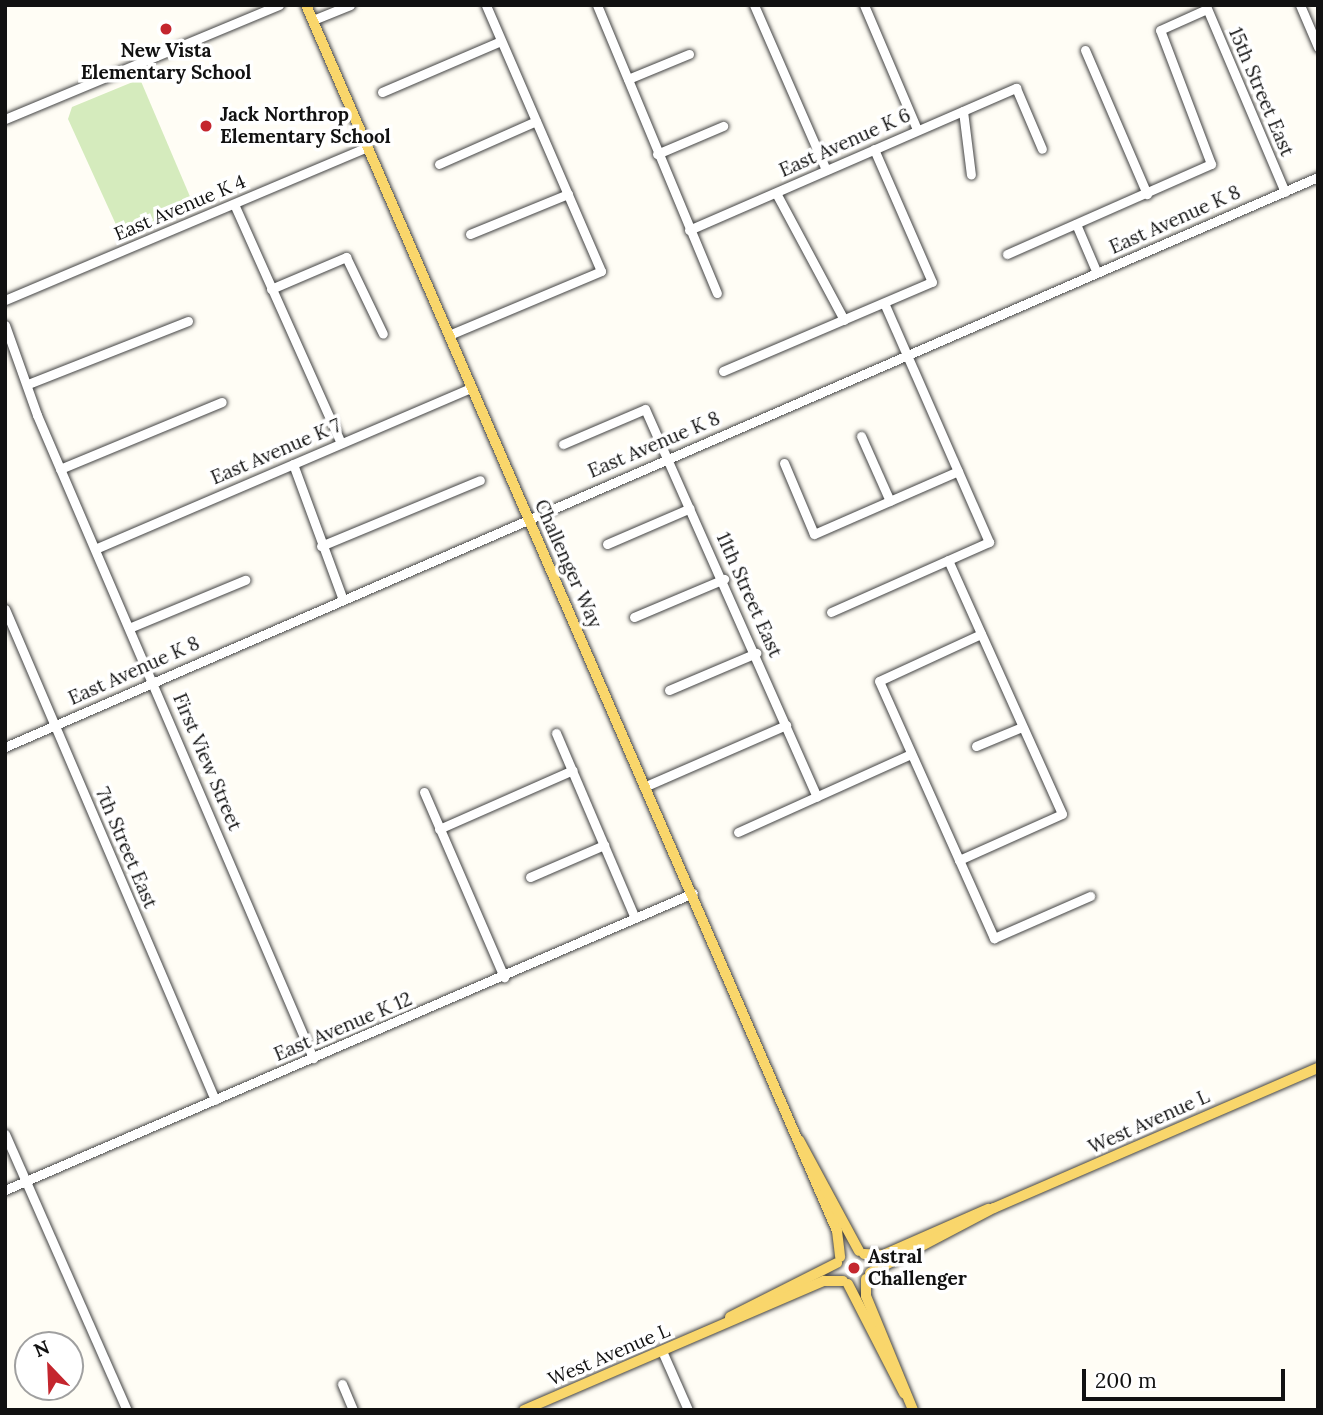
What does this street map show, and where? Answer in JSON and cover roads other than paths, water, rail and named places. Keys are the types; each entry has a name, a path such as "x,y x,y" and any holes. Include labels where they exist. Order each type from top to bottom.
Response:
{"main road":[{"name":"Challenger Way","path":"306,5 693,893 840,1239 838,1260 846,1282"},
{"name":"West Avenue L","path":"707,1331 838,1260 861,1252 883,1255 1318,1068"},
{"name":"Challenger Way","path":"797,1138 861,1252 868,1276"},
{"name":"West Avenue L","path":"524,1410 824,1281 846,1282 868,1276 994,1208"},
{"path":"868,1276 866,1296 913,1410"},
{"path":"846,1282 908,1397"}],"street":[{"path":"5,119 279,5"},
{"path":"313,20 350,5"},
{"path":"449,335 601,271 486,5"},
{"path":"597,5 717,293"},
{"path":"754,5 826,170"},
{"path":"864,5 917,130"},
{"path":"1300,5 1318,47"},
{"path":"1007,254 1211,164 1160,30 1206,7"},
{"name":"15th Street East","path":"1206,7 1285,191"},
{"path":"382,92 501,41"},
{"path":"1085,50 1147,194"},
{"path":"628,79 689,54"},
{"name":"East Avenue K 6","path":"689,230 1016,88 1042,149"},
{"path":"963,111 971,175"},
{"path":"439,164 536,121"},
{"path":"657,154 723,126"},
{"name":"East Avenue K 4","path":"5,300 367,147"},
{"path":"723,371 932,282 874,149"},
{"name":"East Avenue K 8","path":"5,747 342,597 669,459 1318,177"},
{"path":"776,193 844,320"},
{"path":"470,234 568,194"},
{"path":"234,204 341,443"},
{"path":"1076,224 1097,273"},
{"path":"271,289 346,257 383,334"},
{"path":"831,612 989,542 884,303"},
{"path":"29,384 188,321"},
{"name":"First View Street","path":"5,325 60,469 154,682 313,1058"},
{"name":"East Avenue K 7","path":"95,549 471,388"},
{"path":"60,469 222,402"},
{"name":"11th Street East","path":"563,443 645,409 724,579 817,797"},
{"path":"861,436 890,501"},
{"path":"784,463 814,534 958,471"},
{"path":"293,464 342,597"},
{"path":"321,546 480,480"},
{"path":"607,544 690,508"},
{"path":"948,560 1062,814 959,860"},
{"path":"634,617 724,579"},
{"path":"128,628 245,580"},
{"name":"7th Street East","path":"5,609 215,1100"},
{"path":"981,634 878,681 994,938 1090,896"},
{"path":"669,690 756,653"},
{"path":"646,786 786,726"},
{"path":"976,746 1023,727"},
{"path":"556,733 635,918"},
{"path":"738,832 911,754"},
{"path":"439,829 573,770"},
{"path":"424,792 504,977"},
{"path":"530,877 604,845"},
{"name":"East Avenue K 12","path":"5,1190 504,977 693,893"},
{"path":"5,1134 127,1410"},
{"path":"662,1351 688,1410"},
{"path":"342,1384 353,1410"}],"place":[{"name":"New Vista Elementary School","path":"166,29"},
{"name":"Jack Northrop Elementary School","path":"206,126"},
{"name":"Astral Challenger","path":"854,1268"}]}
